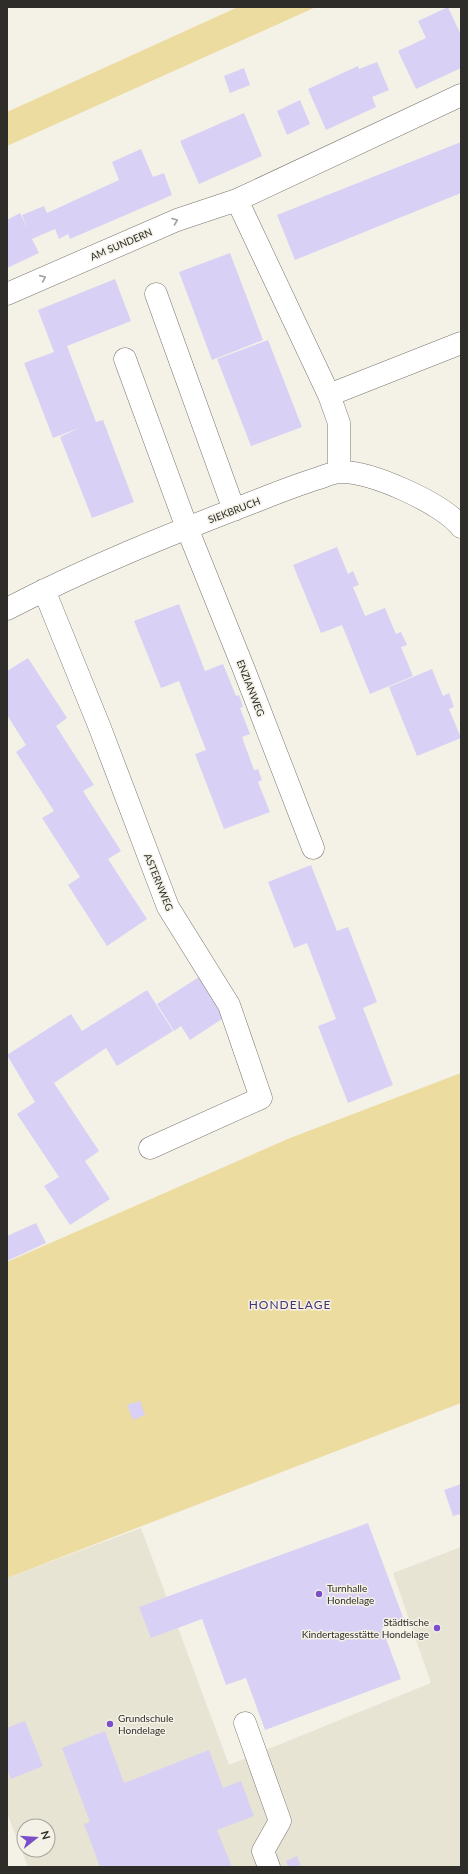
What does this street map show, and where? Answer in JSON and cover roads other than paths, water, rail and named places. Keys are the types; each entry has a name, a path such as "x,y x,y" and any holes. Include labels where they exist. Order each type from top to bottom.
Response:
{"street":[{"name":"AM SUNDERN","path":"7,294 177,220 237,200 461,96"},
{"path":"237,200 330,395 339,423 339,472"},
{"path":"156,294 234,510"},
{"path":"330,395 461,343"},
{"name":"ENZIANWEG","path":"125,359 187,528 243,667 312,848"},
{"name":"SIEKBRUCH","path":"7,609 113,558 296,486 339,472 361,473 399,488 437,507 457,522 461,527"},
{"name":"ASTERNWEG","path":"44,590 100,728 168,907 229,1005 261,1098 150,1148"},
{"path":"245,1723 280,1821 263,1850 269,1867"}],"place":[{"name":"Turnhalle Hondelage","path":"319,1594"},
{"name":"Städtische Kindertagesstätte Hondelage","path":"437,1628"},
{"name":"Grundschule Hondelage","path":"110,1724"}],"district":[{"name":"HONDELAGE","path":"290,1305"}]}
